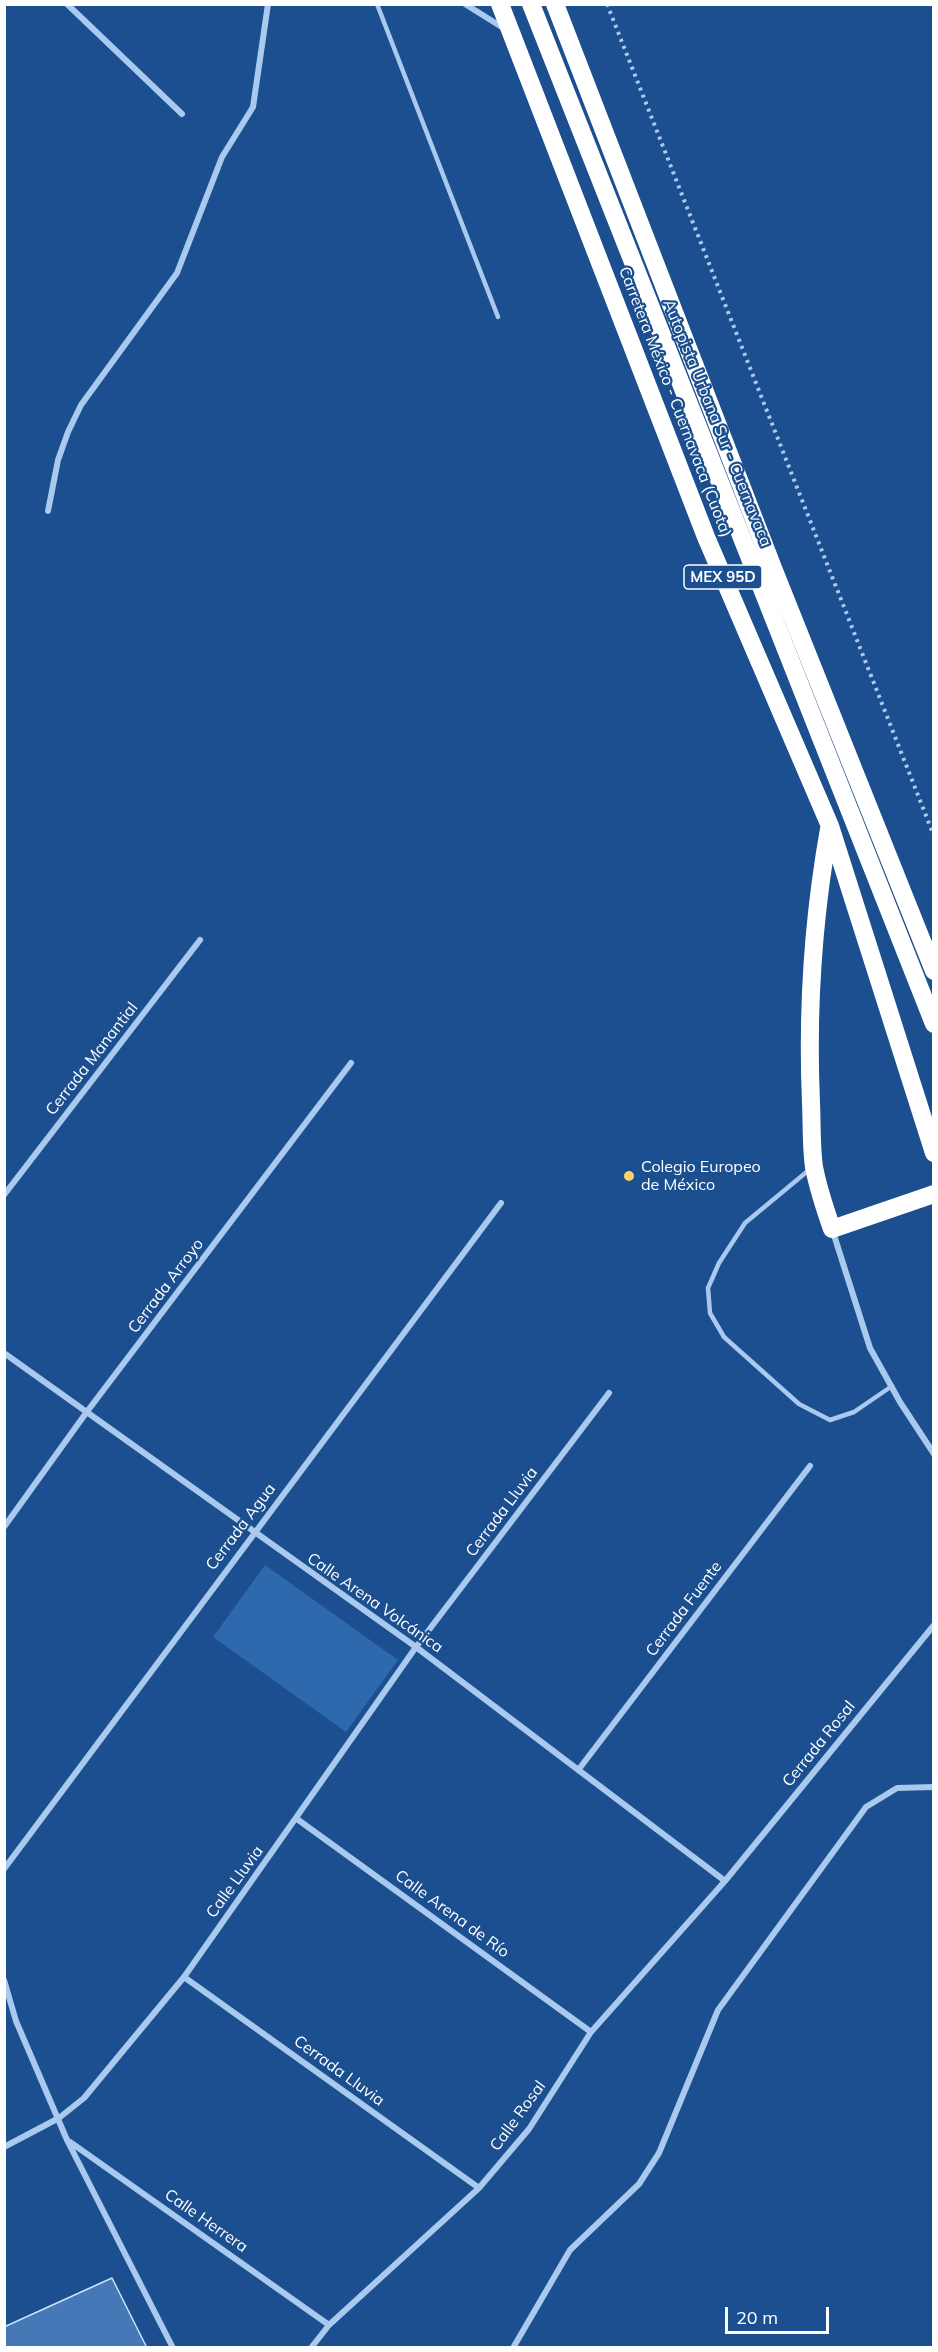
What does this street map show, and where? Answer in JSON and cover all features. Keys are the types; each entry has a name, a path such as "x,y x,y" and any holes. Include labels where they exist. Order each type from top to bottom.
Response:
{"highway":[{"name":"Carretera México - Cuernavaca (Cuota)","path":"500,4 706,537 830,826 933,1153"},
{"name":"Autopista Urbana Sur - Cuernavaca","path":"531,4 933,1024"},
{"name":"Autopista Urbana Sur - Cuernavaca","path":"555,4 777,579 933,971"},
{"name":"MEX 95D","path":"560,4 774,555 933,951"},
{"path":"830,826 820,879 811,988 809,1068 814,1166 832,1229 933,1194"}],"street":[{"path":"67,4 182,114"},
{"path":"48,511 58,460 81,405 177,273 222,158 253,107 268,4"},
{"path":"465,4 511,33"},
{"name":"Cerrada Manantial","path":"4,1195 200,940"},
{"name":"Cerrada Arroyo","path":"4,1527 86,1413 351,1062"},
{"name":"Cerrada Agua","path":"4,1869 501,1203"},
{"path":"832,1229 870,1348 933,1454"},
{"name":"Calle Arena Volcánica","path":"4,1353 253,1533 416,1647 725,1881"},
{"name":"Cerrada Lluvia","path":"416,1647 609,1393"},
{"name":"Cerrada Fuente","path":"579,1769 810,1466"},
{"name":"Cerrada Rosal","path":"725,1881 933,1624"},
{"name":"Calle Lluvia","path":"4,2147 59,2118 84,2098 184,1977 416,1647"},
{"path":"513,2348 570,2250 639,2184 659,2153 718,2010 866,1807 897,1788 933,1787"},
{"name":"Calle Arena de Río","path":"297,1819 591,2032"},
{"name":"Calle Rosal","path":"311,2348 329,2325 479,2188 529,2129 591,2032 725,1881"},
{"name":"Cerrada Lluvia","path":"184,1977 479,2188"},
{"path":"4,1980 16,2021 67,2139 173,2348"},
{"name":"Calle Herrera","path":"67,2139 329,2325"}],"lane":[{"path":"377,4 498,317"},
{"path":"814,1166 745,1223 719,1263 708,1288 710,1313 724,1337 799,1404 830,1420 854,1412 892,1386"}],"path":[{"path":"608,4 933,836"}],"shaded area":[{"path":"265,1565 398,1660 346,1732 213,1637"}],"building":[{"path":"112,2278 147,2348 4,2348 4,2327"}],"place":[{"name":"Colegio Europeo de México","path":"629,1176"}]}
